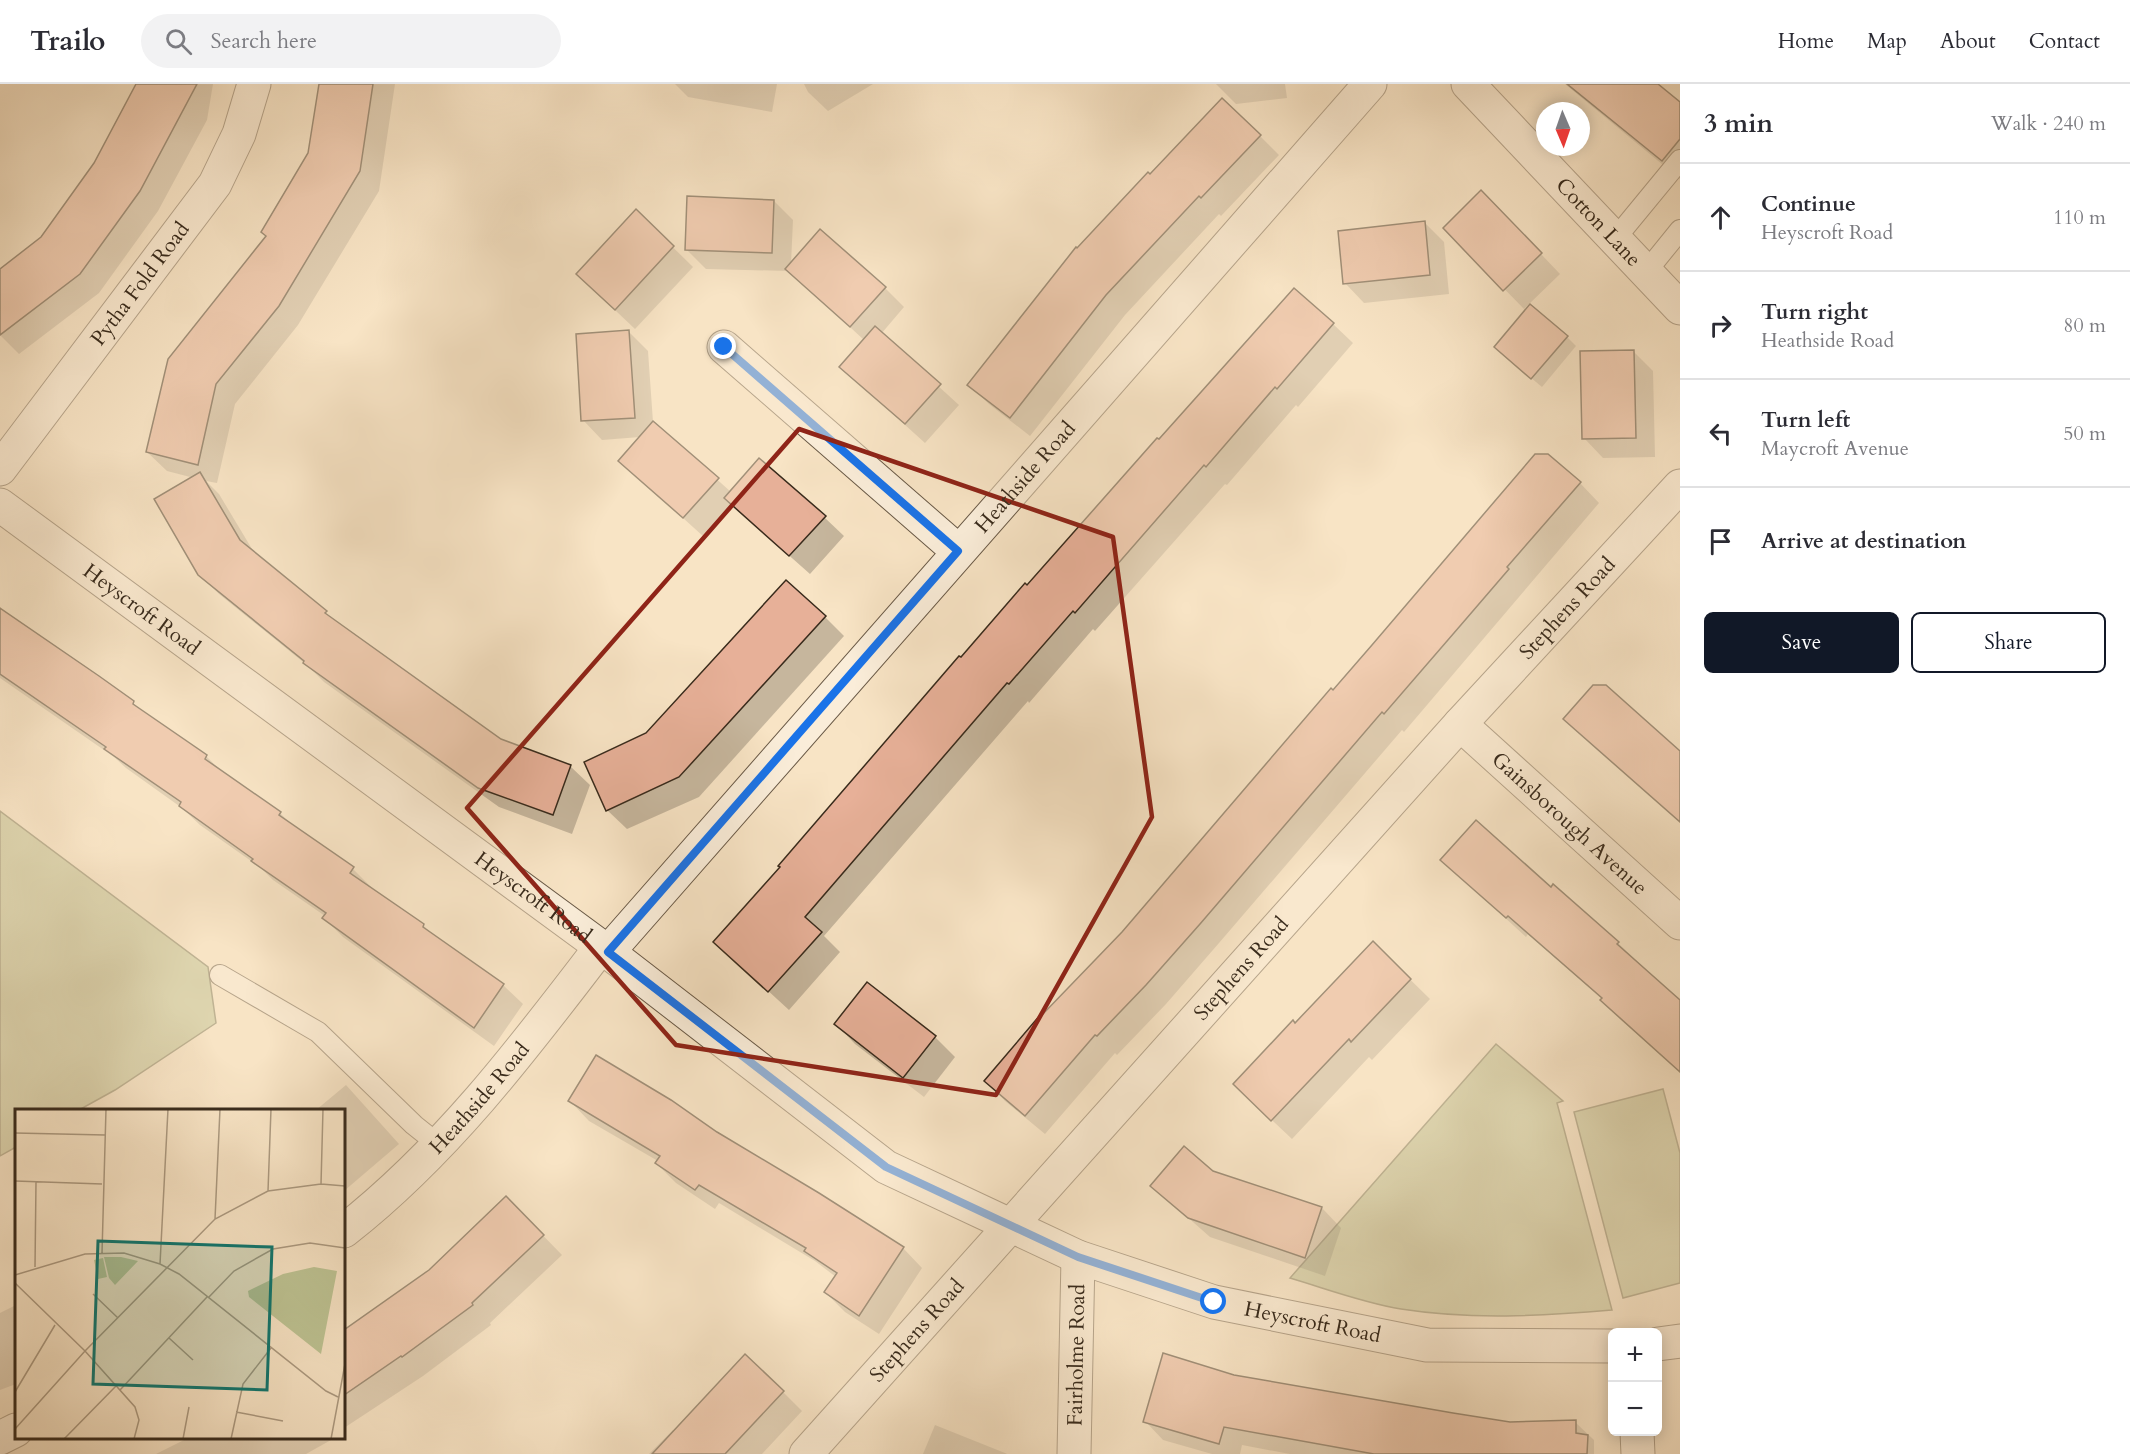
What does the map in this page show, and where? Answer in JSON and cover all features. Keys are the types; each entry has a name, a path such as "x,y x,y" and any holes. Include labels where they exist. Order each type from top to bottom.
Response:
{"street":[{"name":"Pytha Fold Road","path":"0,469 215,184 239,134 254,84"},
{"name":"Heathside Road","path":"345,1231 439,1146 514,1060 604,950 1370,84"},
{"name":"Cotton Lane","path":"1468,84 1680,308"},
{"path":"724,347 958,551"},
{"name":"Stephens Road","path":"806,1454 1013,1226 1460,724 1680,486"},
{"name":"Heyscroft Road","path":"0,505 604,950 886,1167 1078,1257 1214,1302 1427,1346 1608,1346"},
{"name":"Gainsborough Avenue","path":"1460,724 1680,923"},
{"name":"Fairholme Road","path":"1074,1454 1078,1257"},
{"path":"1662,1343 1680,1341"},
{"path":"0,1438 15,1430"},
{"path":"1637,1436 1638,1454"}],"lane":[{"path":"1615,239 1680,160"},
{"path":"1646,272 1680,230"},
{"path":"220,975 318,1032 414,1125 439,1146"}],"highlighted area":[{"path":"799,429 1113,537 1152,817 996,1095 676,1045 467,808"}],"green space":[{"path":"0,811 208,967 216,1023 115,1090 81,1109 15,1109 15,1148 0,1156"},
{"path":"1496,1044 1563,1101 1557,1103 1612,1310 1506,1316 1454,1315 1401,1309 1373,1303 1290,1278"},
{"path":"1663,1089 1680,1153 1680,1283 1623,1298 1574,1112"}],"building":[{"path":"136,84 197,84 140,191 80,274 0,335 0,269 41,237 94,163"},
{"path":"319,84 373,84 360,171 279,306 216,384 198,465 146,452 168,359 266,236 261,232 308,153"},
{"path":"1567,84 1658,84 1680,102 1680,139 1662,161"},
{"path":"1222,98 1261,135 1201,198 1199,196 1106,295 1010,418 967,385 1076,247"},
{"path":"1481,190 1542,253 1503,291 1443,228"},
{"path":"687,196 774,200 772,253 685,250"},
{"path":"636,209 674,246 615,310 576,274"},
{"path":"1425,221 1430,275 1343,284 1338,231"},
{"path":"820,229 886,287 850,327 785,269"},
{"path":"1294,288 1334,323 1206,467 1204,465 1075,613 1073,611 1009,684 1007,683 805,917 822,932 768,992 713,942 780,867 778,866 959,656 961,657 1025,583 1027,585"},
{"path":"1530,304 1568,336 1531,379 1494,347"},
{"path":"875,326 941,384 905,424 839,367"},
{"path":"629,330 635,418 581,421 576,334"},
{"path":"1634,350 1636,438 1582,439 1580,351"},
{"path":"653,421 719,478 683,518 618,461"},
{"path":"1535,454 1548,454 1581,482 1507,567 1509,569 1460,626 1384,714 1382,712 1200,924 1146,985 1097,1036 1095,1035 1025,1116 984,1081 1041,1014 1122,932"},
{"path":"759,458 826,516 789,556 724,498"},
{"path":"200,472 240,540 327,611 325,613 501,739 571,765 553,815 478,788 303,663 304,661 198,575 154,499"},
{"path":"786,580 826,616 679,777 606,811 584,762 646,733"},
{"path":"0,608 99,676 134,701 133,704 207,755 205,759 281,812 279,815 354,867 350,873 424,924 423,927 504,984 474,1028 322,918 326,913 251,861 253,859 179,806 181,802 0,674"},
{"path":"1593,685 1606,685 1680,751 1680,822 1563,719"},
{"path":"1476,820 1551,887 1553,884 1619,942 1617,944 1680,1000 1680,1072 1600,1000 1602,998 1440,860"},
{"path":"1373,941 1411,979 1351,1042 1349,1039 1271,1121 1233,1084 1293,1020 1295,1023"},
{"path":"867,982 936,1036 903,1078 834,1024"},
{"path":"596,1055 904,1247 859,1316 824,1292 837,1273 804,1251 806,1248 699,1185 695,1190 655,1163 660,1156 568,1101"},
{"path":"1184,1146 1213,1171 1322,1207 1305,1258 1188,1218 1150,1186"},
{"path":"506,1196 544,1235 472,1303 473,1305 402,1357 345,1394 345,1329 429,1270"},
{"path":"1163,1353 1234,1375 1453,1413 1510,1422 1576,1420 1576,1433 1588,1435 1587,1454 1374,1454 1224,1427 1219,1444 1143,1422"},
{"path":"745,1354 784,1391 725,1454 652,1454"}],"route":[{"path":"724,347 958,551 608,952 886,1167 1078,1257 1214,1302"}]}
